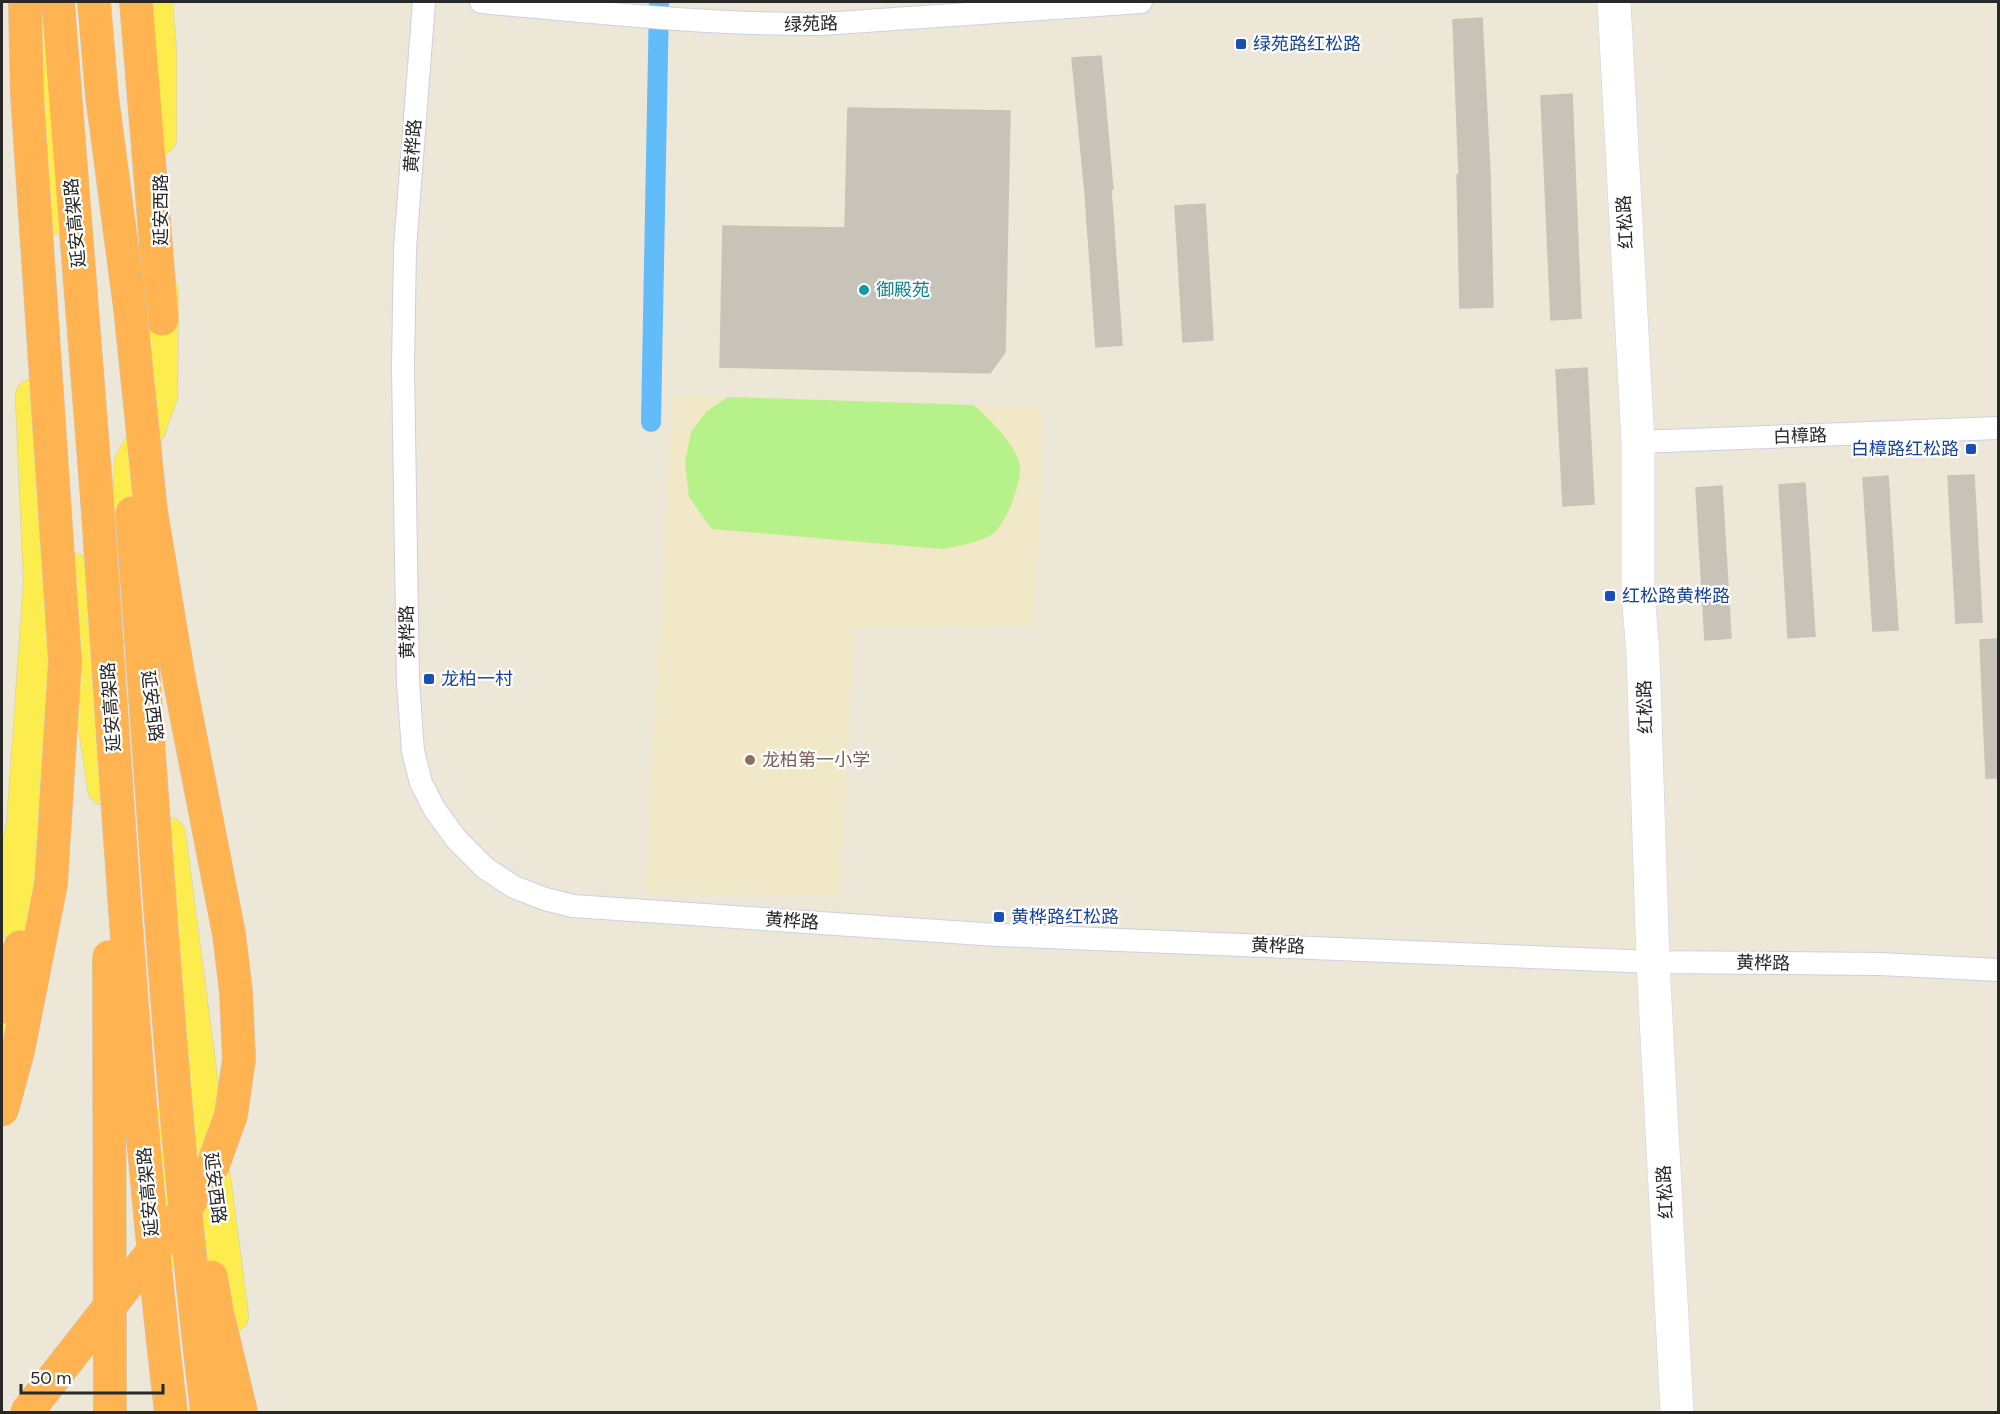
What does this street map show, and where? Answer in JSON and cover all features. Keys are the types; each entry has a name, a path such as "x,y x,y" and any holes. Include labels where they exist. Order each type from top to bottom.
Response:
{"highway":[{"path":"2,1110 18,1051 51,884 65,661 27,96 25,2"},
{"name":"延安高架路","path":"58,2 97,499 129,965 157,1292 171,1413"},
{"name":"延安高架路","path":"94,2 165,972 192,1288 207,1413"},
{"path":"143,7 162,320"},
{"path":"27,1413 183,1213 213,1164 231,1115 239,1059 236,992 229,934 178,673 151,511 130,308 102,96"},
{"path":"97,499 109,968 110,1413"},
{"path":"2,1007 43,869 57,769"},
{"path":"87,1413 100,1288 109,968"},
{"path":"165,972 188,1145 218,1312 243,1413"}],"main road":[{"path":"2,920 23,826 40,582 14,2"},
{"path":"37,2 45,101 68,537 89,695 200,1413"},
{"name":"延安西路","path":"162,320 161,396 148,432 130,462 128,522 243,1413"},
{"path":"40,582 68,537"},
{"path":"2,1026 14,988 45,822 68,537"},
{"path":"59,654 89,695"}],"street":[{"name":"黄桦路","path":"424,2 405,248 403,343 408,682 413,751 421,783 435,810 458,840 485,868 514,887 545,899 573,906 996,935 1653,962 1880,964 1998,970"},
{"name":"绿苑路","path":"481,2 758,24 822,24 1141,2"},
{"name":"红松路","path":"1614,2 1638,442 1638,593 1644,654 1653,962 1677,1413"},
{"name":"白樟路","path":"1638,442 1998,428"}],"shaded area":[{"name":"龙柏第一小学","path":"673,395 1043,408 1033,626 854,627 840,896 645,893"}],"green space":[{"path":"728,397 974,405 1009,442 1014,451 1020,468 1015,494 1007,515 991,535 942,549 712,529 689,497 685,462 691,432 706,412"}],"building":[{"path":"1482,18 1490,174 1493,307 1460,308 1457,175 1459,175 1453,20"},
{"path":"1101,56 1113,189 1111,189 1122,345 1096,347 1085,192 1072,58"},
{"path":"1572,94 1581,318 1551,320 1541,96"},
{"name":"御殿苑","path":"848,108 1010,111 1005,352 990,373 720,367 723,226 845,228"},
{"path":"1205,204 1213,340 1183,342 1175,206"},
{"path":"1587,368 1594,504 1563,506 1556,370"},
{"path":"1974,475 1982,622 1956,623 1948,476"},
{"path":"1888,476 1898,630 1873,631 1863,478"},
{"path":"1805,483 1815,636 1788,638 1779,485"},
{"path":"1722,486 1731,638 1705,640 1696,488"},
{"path":"1998,639 1998,778 1986,778 1980,640"}],"waterway":[{"path":"651,422 659,2"}],"place":[{"name":"绿苑路红松路","path":"1241,44"},
{"name":"御殿苑","path":"864,290"},
{"name":"白樟路红松路","path":"1971,449"},
{"name":"红松路黄桦路","path":"1610,596"},
{"name":"龙柏一村","path":"429,679"},
{"name":"龙柏第一小学","path":"750,760"},
{"name":"黄桦路红松路","path":"999,917"}]}
